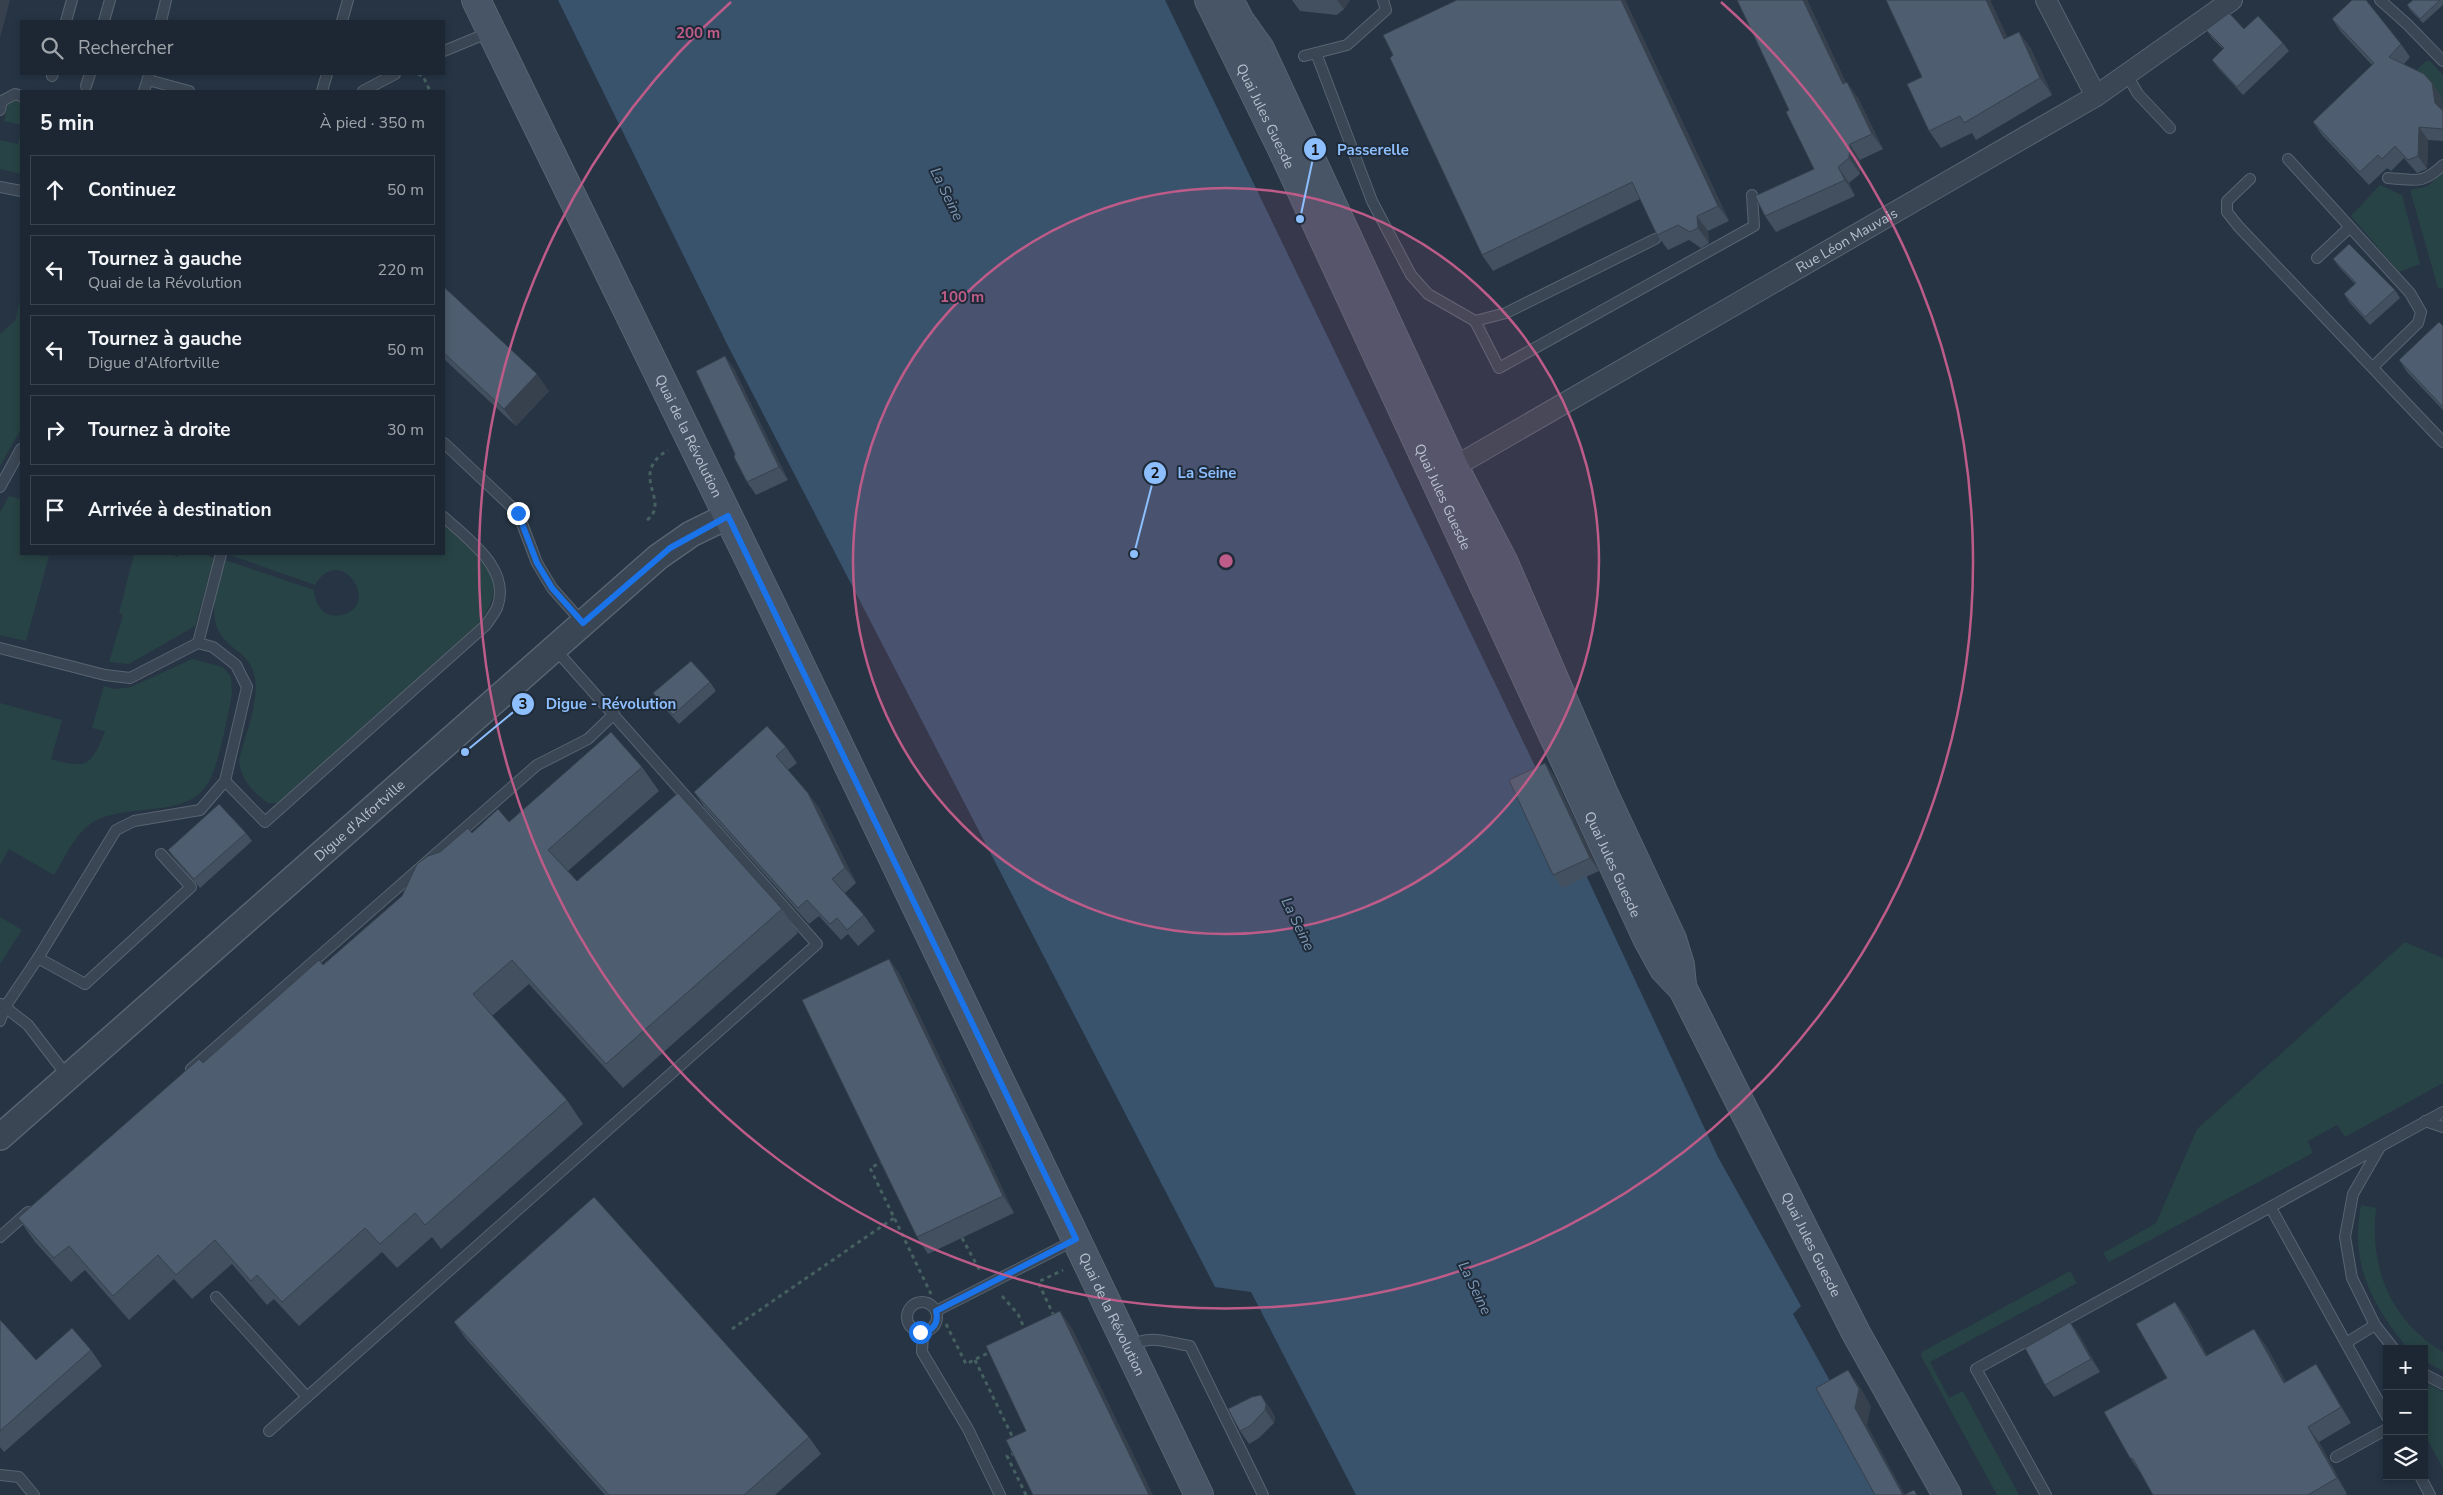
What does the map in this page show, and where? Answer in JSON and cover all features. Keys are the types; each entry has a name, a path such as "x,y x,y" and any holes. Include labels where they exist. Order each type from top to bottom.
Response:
{"main road":[{"name":"Quai de la Révolution","path":"476,0 728,516 1199,1495"},
{"name":"Quai Jules Guesde","path":"1209,0 1444,471 1504,563 1603,792 1672,939 1680,965 1682,989 1856,1332 1948,1495"},
{"name":"Quai Jules Guesde","path":"1230,0 1240,21 1260,49 1444,471"}],"street":[{"path":"2046,0 2096,96"},
{"name":"Rue Léon Mauvais","path":"1444,471 2096,96 2232,0"},
{"name":"Digue d'Alfortville","path":"0,1137 670,548 728,516"}],"lane":[{"path":"66,20 72,0"},
{"path":"104,20 110,0"},
{"path":"161,20 166,0"},
{"path":"342,20 348,0"},
{"path":"1304,56 1347,45 1386,10 1383,0"},
{"path":"2380,0 2407,24 2443,61"},
{"path":"445,51 491,32"},
{"path":"1316,54 1372,201 1411,275 1428,294 1475,321 1499,368 1754,226 1752,195"},
{"path":"1245,74 1256,80 1264,80 1272,76"},
{"path":"86,86 90,75"},
{"path":"322,90 327,75"},
{"path":"365,90 393,75"},
{"path":"2127,75 2138,94 2170,128"},
{"path":"144,90 148,77 186,90"},
{"path":"0,110 2,101 15,94 20,96"},
{"path":"2288,160 2338,212 2349,228 2410,293 2420,312 2418,323 2373,367"},
{"path":"2388,178 2430,178 2443,165"},
{"path":"2250,180 2227,201 2227,212 2239,227 2443,442"},
{"path":"0,187 20,192"},
{"path":"2317,258 2349,228"},
{"path":"1475,321 1506,313 1655,239"},
{"path":"445,444 518,513 537,563 547,580 583,623"},
{"path":"0,487 20,451"},
{"path":"225,781 265,822 486,624 497,608 500,594 494,569 486,557 445,518"},
{"path":"198,643 221,555"},
{"path":"0,648 105,674 130,678 198,643 213,647 236,665 247,687 225,781 200,810 134,822 116,830 38,958 2,1005 0,1021"},
{"path":"268,1431 817,944 555,648"},
{"path":"182,1078 537,765 588,739 614,714"},
{"path":"38,958 85,984 191,887 161,854"},
{"path":"2,1005 28,1025 68,1077"},
{"path":"2046,1495 1976,1369 2443,1112"},
{"path":"2425,1121 2443,1127"},
{"path":"2380,1146 2353,1194 2345,1237 2352,1278 2375,1325 2391,1345"},
{"path":"0,1237 36,1205"},
{"path":"2271,1208 2383,1410"},
{"path":"936,1311 1076,1239"},
{"path":"216,1297 308,1397"},
{"path":"922,1302 932,1305 936,1311 937,1318 933,1327 923,1332 916,1331 909,1324 909,1309 913,1305 922,1302"},
{"path":"2346,1343 2375,1325"},
{"path":"923,1332 922,1352 968,1429 1000,1495"},
{"path":"1128,1347 1143,1339 1152,1338 1190,1346 1263,1495"},
{"path":"2428,1376 2443,1384"},
{"path":"2336,1457 2383,1431"},
{"path":"0,1475 19,1477 34,1495"},
{"path":"2422,1480 2430,1495"}],"path":[{"path":"421,75 424,76 430,90"},
{"path":"647,520 656,508 656,502 649,485 652,466 661,454 673,447"},
{"path":"732,1328 894,1218"},
{"path":"1047,1278 1066,1269"},
{"path":"975,1360 1015,1443"},
{"path":"1019,1451 1008,1456 1025,1493 1033,1488"}],"green space":[{"path":"2426,61 2430,61 2443,75 2443,104 2438,93 2430,85 2409,77"},
{"path":"16,100 20,101 20,125 4,121 8,104"},
{"path":"20,135 20,174 0,169 0,140 18,144"},
{"path":"2443,172 2443,288 2438,288 2410,190 2428,186"},
{"path":"2380,185 2402,195 2420,264 2399,272 2351,216"},
{"path":"20,300 20,431 0,466 0,334 15,321"},
{"path":"9,496 20,499 20,555 49,556 26,641 0,635 0,512"},
{"path":"445,526 479,558 487,569 492,581 493,594 488,609 477,625 278,803 268,803 257,795 248,784 240,767 239,760 255,697 255,678 248,661 220,634 214,614 216,592 225,560 314,590 318,606 330,615 341,615 353,610 358,601 358,590 354,580 346,573 336,570 325,573 315,585 230,555 445,555"},
{"path":"134,555 173,555 178,557 179,555 207,555 214,558 195,626 129,664 109,662 123,615 119,613"},
{"path":"192,659 223,667 231,677 232,694 222,742 211,778 206,786 196,796 182,803 117,814 102,818 89,825 74,842 54,875 9,849 0,865 0,703 62,720 51,759 80,764 92,758 105,731 92,728 104,686 115,689 131,687"},
{"path":"0,917 22,930 0,964"},
{"path":"2405,942 2443,958 2443,1083 2345,1137 2337,1125 2308,1141 2313,1153 2109,1262 2103,1253 2156,1223 2197,1129"},
{"path":"2361,1205 2376,1208 2376,1251 2380,1272 2387,1291 2397,1309 2410,1325 2443,1352 2443,1371 2428,1363 2428,1345 2405,1345 2382,1313 2373,1297 2361,1263 2358,1225"},
{"path":"2070,1271 2077,1283 1930,1362 1949,1398 1963,1391 2019,1495 1997,1495 1921,1356 1922,1352"},
{"path":"2428,1384 2443,1392 2443,1468 2428,1441"}],"water":[{"name":"La Seine","path":"558,0 1165,0 1533,762 1718,1157 1801,1306 1793,1314 1835,1390 1881,1495 1356,1495 1251,1292 1215,1287 728,346"}],"building":[{"path":"1457,0 1621,0 1718,206 1697,216 1698,228 1690,232 1678,225 1657,235 1632,182 1482,255 1390,58 1393,55 1383,35"},
{"path":"1737,0 1803,0 1843,84 1847,82 1872,134 1850,144 1849,158 1838,167 1845,180 1765,216 1755,196 1814,169 1786,112 1789,110"},
{"path":"1886,0 1986,0 2004,39 2019,32 2040,78 1964,123 1960,116 1929,131 1907,84 1922,77"},
{"path":"2352,0 2366,0 2401,44 2389,57 2424,74 2432,83 2435,103 2443,111 2443,129 2419,127 2418,156 2408,160 2395,146 2382,159 2378,155 2360,172 2313,122 2374,63 2332,19"},
{"path":"2413,0 2440,0 2420,19 2407,5"},
{"path":"2229,13 2244,29 2258,16 2283,43 2237,87 2212,60 2224,48 2206,30"},
{"path":"2349,244 2395,290 2365,317 2344,294 2356,283 2333,259"},
{"path":"445,288 537,374 504,409 445,354"},
{"path":"2439,322 2443,326 2443,407 2399,360"},
{"path":"725,356 779,467 747,482 696,371"},
{"path":"691,661 710,682 673,715 653,693"},
{"path":"767,726 786,747 776,756 808,793 845,868 832,879 864,915 847,930 837,918 830,924 807,900 798,908 694,792"},
{"path":"611,732 642,767 548,850 577,881 678,793 782,909 606,1064 512,960 473,994 567,1100 425,1225 415,1213 380,1244 365,1228 282,1302 257,1275 251,1281 215,1240 176,1275 158,1255 113,1296 69,1246 54,1258 18,1218 199,1059 203,1063 319,960 323,965 402,896 417,864 428,856 440,852 468,828 472,833 498,809 509,822"},
{"path":"1545,763 1590,858 1553,875 1509,780"},
{"path":"219,804 246,833 194,879 168,850"},
{"path":"889,959 1003,1196 917,1237 802,1000"},
{"path":"594,1197 809,1437 744,1495 609,1495 454,1322"},
{"path":"2175,1302 2206,1356 2254,1329 2284,1383 2316,1364 2341,1407 2308,1427 2337,1478 2308,1495 2153,1495 2104,1412 2167,1378 2136,1324"},
{"path":"1060,1311 1149,1495 1033,1495 1006,1440 1026,1431 986,1346"},
{"path":"0,1320 36,1360 72,1328 91,1350 0,1431"},
{"path":"2070,1322 2091,1359 2045,1385 2025,1348"},
{"path":"1848,1370 1859,1389 1855,1408 1903,1495 1875,1495 1816,1388"},
{"path":"1261,1395 1266,1404 1265,1410 1250,1426 1240,1431 1228,1409 1252,1397"},
{"path":"1914,1490 1917,1495 1904,1495"}],"place":[{"name":"Passerelle","path":"1300,219"},
{"name":"La Seine","path":"1134,554"},
{"name":"Digue - Révolution","path":"465,752"}],"route":[{"path":"518,513 537,563 552,588 583,623 670,548 692,534 728,516 1076,1239 936,1311 937,1318 933,1327 925,1332 920,1332"}]}
